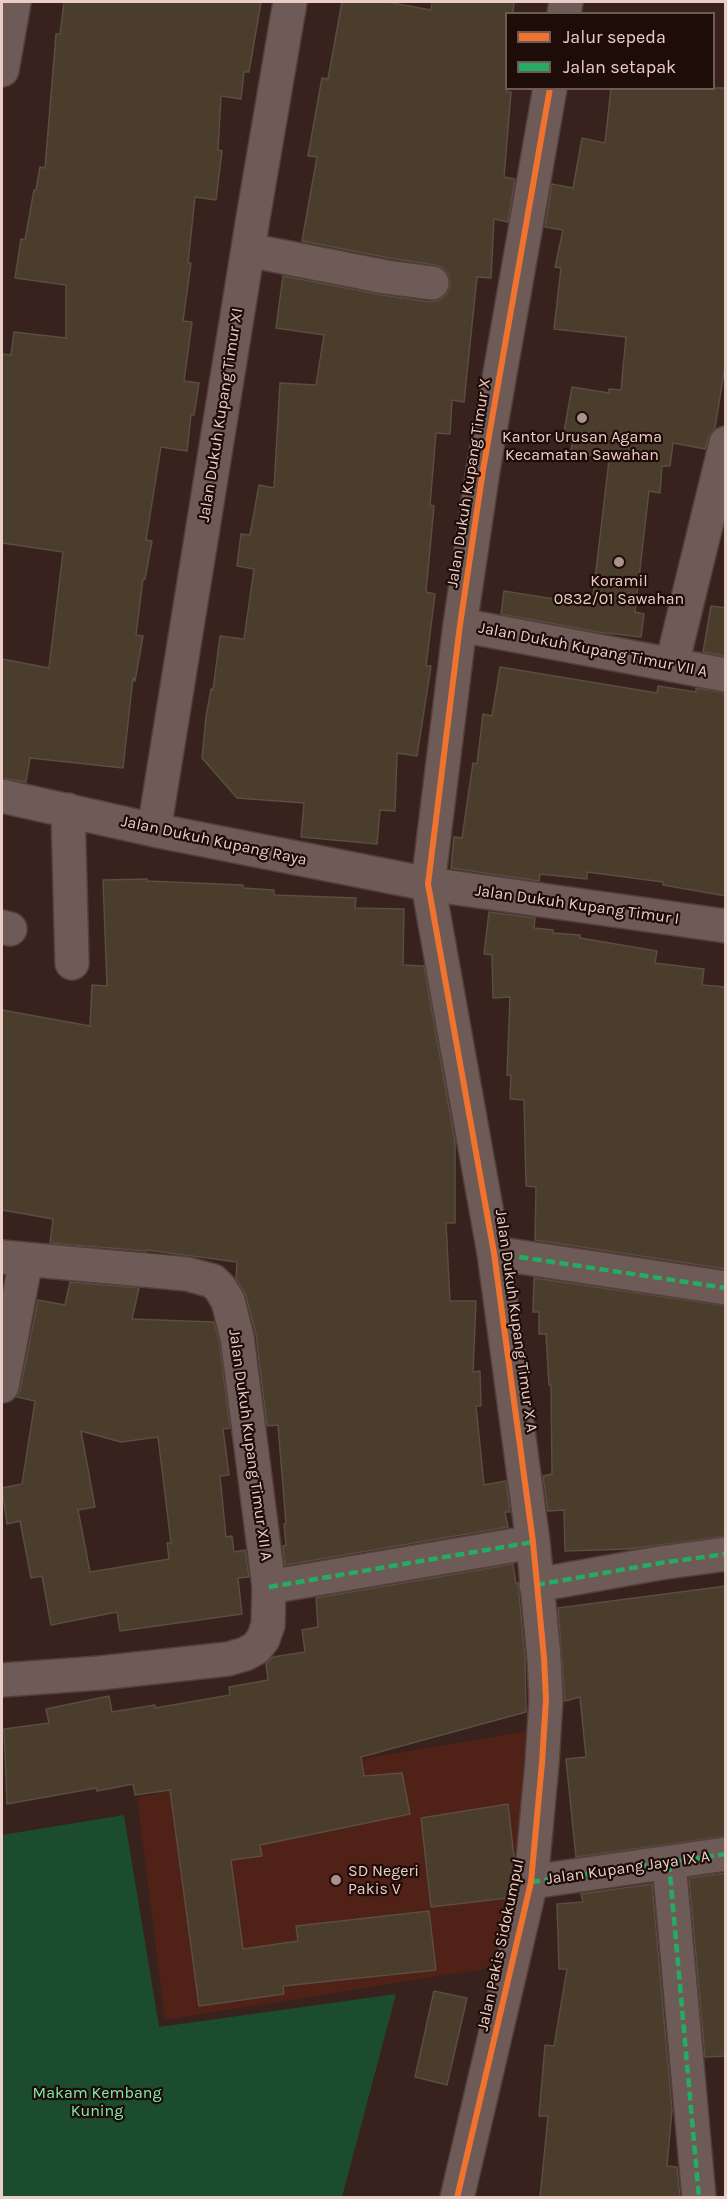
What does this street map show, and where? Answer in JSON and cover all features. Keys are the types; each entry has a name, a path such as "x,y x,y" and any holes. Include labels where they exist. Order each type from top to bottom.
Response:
{"street":[{"path":"2,70 14,2"},
{"name":"Jalan Dukuh Kupang Timur XI","path":"154,830 248,250 291,2"},
{"name":"Jalan Dukuh Kupang Timur X","path":"428,884 460,625 483,470 550,90"},
{"path":"248,250 386,277 432,283"},
{"path":"672,664 726,443"},
{"name":"Jalan Dukuh Kupang Timur VII A","path":"460,625 726,675"},
{"name":"Jalan Dukuh Kupang Raya","path":"2,796 154,830 428,884"},
{"path":"68,810 72,963"},
{"name":"Jalan Dukuh Kupang Timur I","path":"428,884 726,926"},
{"name":"Jalan Dukuh Kupang Timur X A","path":"428,884 494,1253 533,1542 544,1658"},
{"path":"494,1253 726,1287"},
{"name":"Jalan Dukuh Kupang Timur XII A","path":"2,1386 14,1258 187,1274 213,1281 228,1301 237,1337 269,1587 268,1625 263,1639 256,1648 245,1654 228,1659 100,1673 2,1680"},
{"path":"269,1587 533,1542"},
{"path":"536,1585 726,1554"},
{"name":"Jalan Pakis Sidokumpul","path":"458,2198 531,1882 546,1699 544,1658"},
{"name":"Jalan Kupang Jaya IX A","path":"531,1882 726,1854"},
{"path":"669,1863 699,2198"}],"shaded area":[{"name":"SD Negeri Pakis V","path":"532,1730 521,1963 165,2020 137,1797"}],"green space":[{"name":"Makam Kembang Kuning","path":"124,1815 159,2027 396,1994 342,2197 2,2197 2,1835"}],"building":[{"path":"64,2 261,2 249,72 244,72 241,99 221,96 218,150 222,151 216,200 195,197 188,263 191,263 183,321 192,322 184,381 199,383 194,415 191,415 187,451 161,447 146,540 152,541 145,579 143,579 136,635 143,636 135,681 133,678 123,768 30,758 26,782 2,778 2,659 49,668 63,552 2,543 2,354 11,355 14,332 66,338 66,285 15,278 21,239 25,240 40,167 45,168 56,34 60,34"},
{"path":"342,2 387,2 431,10 432,2 514,2 513,12 505,12 505,90 511,92 504,177 515,179 508,222 494,219 491,278 477,277 464,402 452,400 450,434 436,433 430,505 434,506 426,592 435,594 426,666 431,666 417,756 397,753 395,811 380,810 377,844 301,837 304,803 237,798 202,758 206,717 211,689 213,690 220,636 244,639 254,569 237,566 241,534 250,535 259,485 274,488 280,383 316,385 324,335 276,328 283,276 430,302 440,300 446,295 450,286 449,275 443,268 435,265 302,241 317,157 308,156 322,78 328,79"},
{"path":"715,88 726,88 726,360 715,428 708,438 705,449 673,443 670,466 662,466 660,493 649,491 635,612 644,614 641,637 598,632 501,614 504,591 592,605 609,460 571,451 574,434 564,432 572,387 609,393 609,389 621,390 626,337 554,329 561,268 555,267 563,230 545,227 552,184 573,188 582,138 605,143 611,90 715,90"},
{"path":"711,606 726,608 726,656 703,652"},
{"path":"500,667 657,693 658,686 696,692 696,688 726,693 726,896 663,885 663,882 587,872 587,879 540,874 539,881 451,868 454,837 462,838 473,763 477,764 483,714 492,716"},
{"path":"147,879 147,881 243,885 243,888 274,890 274,895 356,898 355,908 404,909 403,965 424,966 455,1142 455,1223 446,1223 450,1301 476,1301 473,1372 480,1371 481,1406 476,1406 484,1485 506,1481 510,1512 505,1512 508,1527 285,1565 283,1546 286,1545 284,1524 286,1524 278,1425 267,1426 256,1334 246,1296 236,1279 237,1262 147,1250 50,1243 53,1219 2,1210 2,1010 90,1026 92,985 107,986 103,880"},
{"path":"489,912 535,918 534,928 553,930 553,933 580,935 580,938 657,951 655,963 704,969 702,985 726,987 726,1269 535,1240 536,1187 526,1186 524,1100 510,1099 511,1075 507,1075 510,997 493,998 492,955 484,954"},
{"path":"534,1278 726,1306 726,1536 629,1549 565,1551 564,1510 548,1511 543,1476 552,1474 551,1385 549,1385 546,1334 539,1334 539,1312 533,1312"},
{"path":"70,1282 139,1288 132,1319 214,1322 219,1340 230,1428 223,1429 229,1475 220,1476 226,1537 232,1536 234,1552 245,1550 249,1577 238,1578 242,1614 120,1631 117,1612 51,1625 42,1576 31,1578 20,1521 7,1524 2,1488 22,1484 35,1401 17,1397 38,1300 65,1305","holes":["81,1431 121,1442 158,1437 171,1543 167,1543 169,1559 90,1572 78,1510 95,1507"]},
{"path":"513,1564 516,1584 518,1583 525,1659 526,1712 361,1757 364,1776 402,1773 410,1814 260,1845 262,1856 231,1860 243,1949 298,1941 296,1926 429,1911 436,1970 283,1986 284,1994 199,2006 170,1790 135,1795 133,1784 97,1791 96,1788 7,1804 4,1729 49,1723 46,1709 109,1696 112,1712 155,1705 155,1708 230,1695 229,1687 268,1680 266,1664 273,1657 305,1652 302,1630 318,1627 316,1598"},
{"path":"726,1586 726,1836 576,1857 566,1759 586,1757 580,1697 565,1701 558,1608"},
{"path":"508,1804 514,1857 508,1898 431,1907 421,1818"},
{"path":"726,1873 726,2056 705,2057 689,1878"},
{"path":"652,1884 672,2110 667,2166 677,2167 680,2198 540,2198 548,2116 539,2116 545,2045 554,2046 567,1969 559,1969 557,1904 583,1902 581,1894"},
{"path":"434,1991 467,1998 447,2085 415,2077"}],"marked path":[{"path":"506,1255 726,1288"},
{"path":"269,1587 533,1542"},
{"path":"536,1585 726,1554"},
{"path":"531,1882 726,1854"},
{"path":"669,1863 699,2198"}],"cycle path":[{"path":"457,2198 531,1882 546,1699 533,1542 494,1253 428,884 460,625 483,470 550,90"}],"place":[{"name":"Kantor Urusan Agama Kecamatan Sawahan","path":"582,418"},
{"name":"Koramil 0832/01 Sawahan","path":"619,562"},
{"name":"SD Negeri Pakis V","path":"336,1880"}]}
